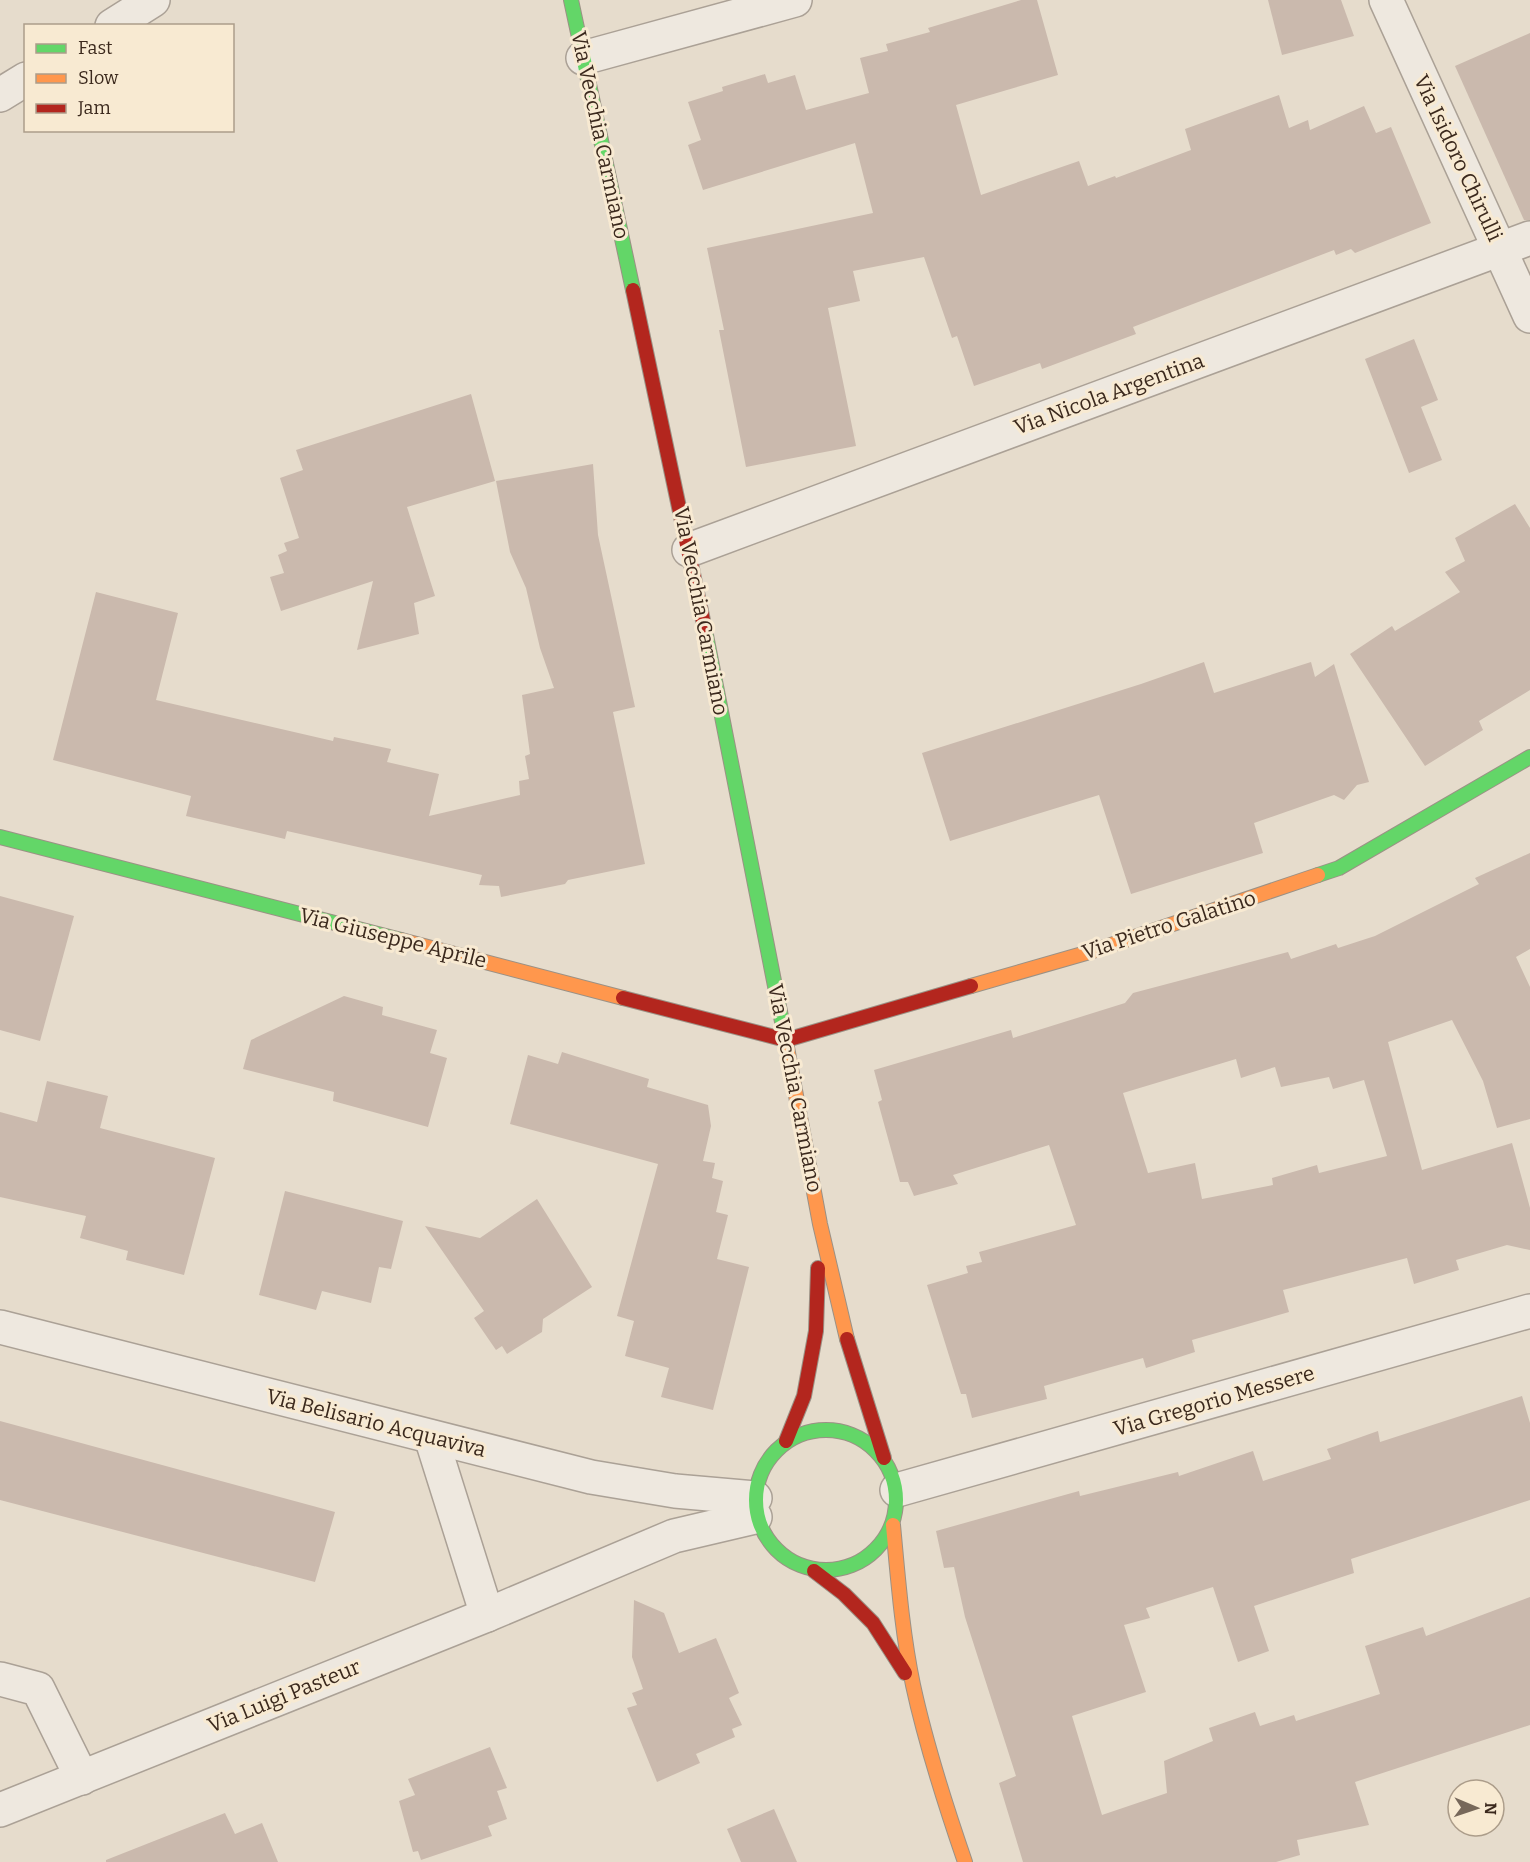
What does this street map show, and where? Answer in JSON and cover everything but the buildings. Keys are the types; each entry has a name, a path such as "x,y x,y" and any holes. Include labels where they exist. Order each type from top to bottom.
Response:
{"street":[{"path":"115,24 153,0"},
{"name":"Via Vecchia Carmiano","path":"571,0 689,550 820,1224 850,1350 884,1458 897,1490 893,1525 899,1601 913,1685 941,1791 965,1862"},
{"path":"583,58 795,0"},
{"name":"Via Isidoro Chirulli","path":"1386,0 1515,244 1530,316"},
{"path":"0,95 24,80"},
{"name":"Via Nicola Argentina","path":"689,550 1515,244"},
{"name":"Via Pietro Galatino","path":"786,1040 1093,951 1339,868 1530,757"},
{"name":"Via Giuseppe Aprile","path":"0,837 786,1040"},
{"name":"Via Vecchia Carmiano","path":"820,1224 816,1331 804,1396 786,1441 764,1465 755,1508 765,1536 782,1557 814,1571 844,1594 873,1623 913,1685"},
{"name":"Via Gregorio Messere","path":"897,1490 1530,1311"},
{"name":"Via Belisario Acquaviva","path":"0,1327 591,1478 675,1491 755,1508"},
{"name":"Via Vecchia Carmiano","path":"786,1441 826,1428 862,1438 884,1458"},
{"path":"431,1437 487,1615"},
{"name":"Via Luigi Pasteur","path":"0,1810 487,1615 674,1536 755,1508"},
{"name":"Via Vecchia Carmiano","path":"814,1571 849,1569 878,1550 893,1525"},
{"path":"0,1679 38,1689 82,1778"}],"traffic: fast":[{"path":"571,0 633,290"},
{"path":"705,630 786,1042"},
{"path":"1318,875 1339,868 1530,757"},
{"path":"0,837 401,940"},
{"path":"826,1430 853,1435 876,1450 891,1473 896,1500 891,1527 876,1550 853,1565 826,1570 799,1565 776,1550 761,1527 756,1500 761,1473 776,1450 799,1435 826,1430"}],"traffic: slow":[{"path":"971,986 1093,951 1318,875"},
{"path":"401,940 623,998"},
{"path":"786,1042 820,1224 847,1339"},
{"path":"893,1525 903,1625 913,1685 936,1774 965,1862"}],"traffic: jam":[{"path":"633,290 705,630"},
{"path":"623,998 786,1040 971,986"},
{"path":"786,1441 804,1396 816,1331 818,1268"},
{"path":"847,1339 884,1458"},
{"path":"814,1571 844,1594 873,1623 905,1673"}]}
